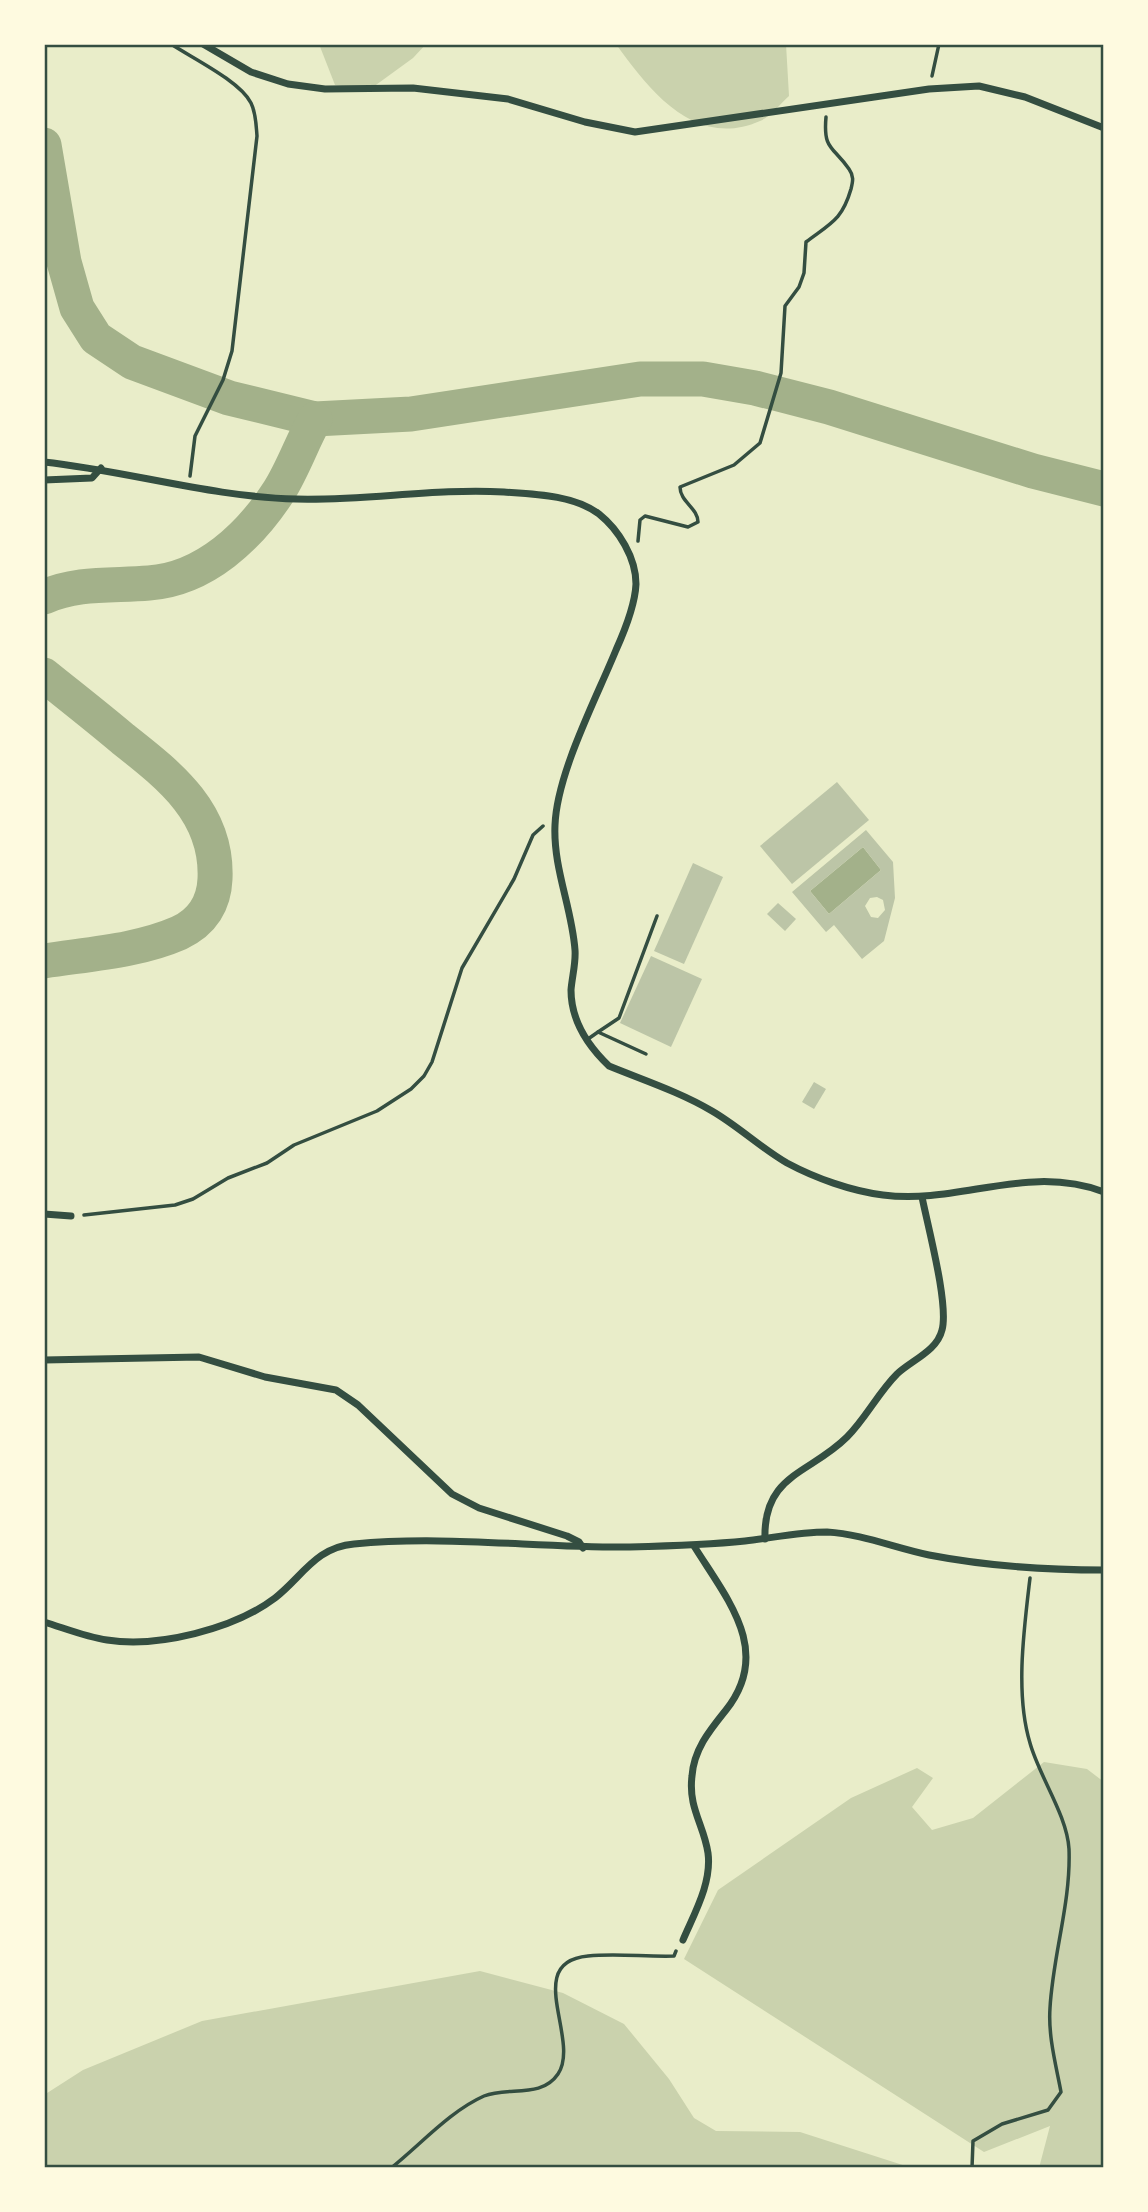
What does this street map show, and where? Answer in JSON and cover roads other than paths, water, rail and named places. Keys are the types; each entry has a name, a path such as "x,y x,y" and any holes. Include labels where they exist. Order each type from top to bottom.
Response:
{"street":[{"path":"203,44 251,72 288,84 325,89 413,88 508,99 585,122 635,132 929,89 979,86 1003,89 1104,128"},
{"path":"44,462 101,468 261,497 360,499 457,489 532,494 575,503 598,514 628,549 634,569 633,602 625,629 566,773 555,823 558,870 575,952 571,993 577,1021 586,1040 610,1066 710,1109 785,1162 849,1187 882,1195 922,1197 1020,1181 1086,1185 1104,1192"},
{"path":"44,480 92,478 101,468"},
{"path":"765,1539 764,1519 768,1504 780,1486 845,1439 899,1372 938,1341 944,1317 922,1197"},
{"path":"44,1214 71,1216"},
{"path":"44,1360 199,1357 265,1377 336,1390 358,1405 452,1494 478,1508 567,1536 583,1548"},
{"path":"44,1622 107,1640 186,1635 253,1613 277,1596 311,1560 330,1550 352,1544 476,1541 583,1548 694,1546 825,1532 856,1535 927,1555 1031,1568 1104,1570"},
{"path":"683,1940 704,1889 708,1868 708,1852 693,1810 692,1770 708,1733 737,1696 745,1677 747,1659 740,1623 694,1546"}],"lane":[{"path":"586,1040 619,1018 657,916"},
{"path":"598,1032 646,1054"}],"waterway":[{"path":"44,145 64,262 77,308 96,338 132,362 229,398 315,419 411,414 640,379 703,379 755,388 829,407 1033,471 1104,489"},
{"path":"44,597 82,587 169,580 207,564 240,539 267,508 284,483 315,419"},
{"path":"44,675 158,767 188,798 200,815 208,834 214,856 215,879 206,911 195,923 179,933 130,948 44,961"}]}
